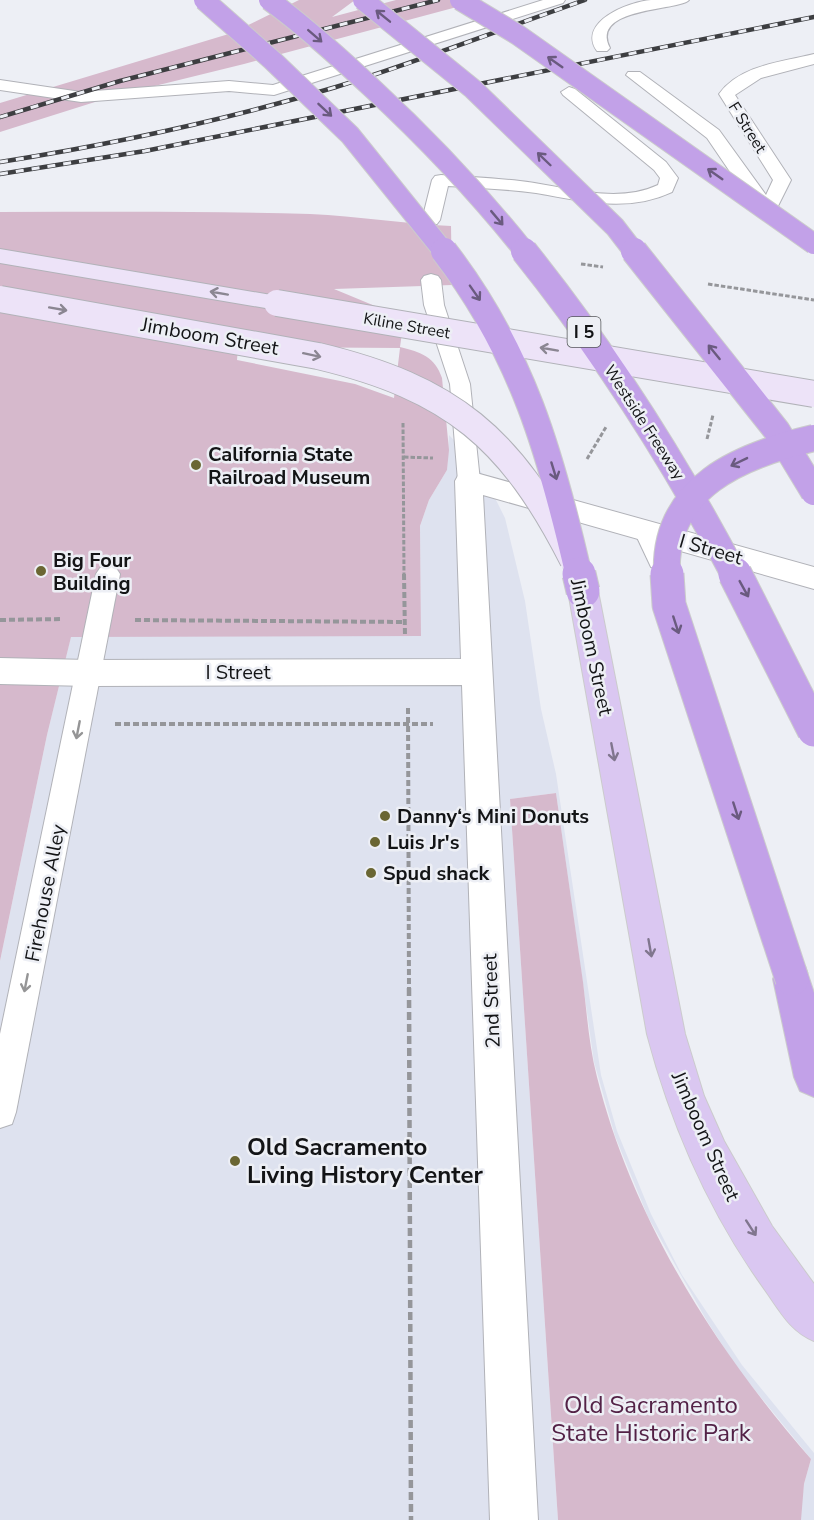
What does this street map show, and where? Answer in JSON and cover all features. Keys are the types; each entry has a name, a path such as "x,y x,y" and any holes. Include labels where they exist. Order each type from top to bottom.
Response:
{"highway":[{"path":"204,0 339,124 386,178 482,303 509,353 543,434 560,491 583,591"},
{"name":"Westside Freeway","path":"269,0 291,15 400,111 457,168 552,286 629,393 679,473 750,600 814,730"},
{"path":"363,0 473,90 615,227 777,431 814,492"},
{"path":"460,0 518,35 814,244"},
{"path":"777,431 814,464"},
{"path":"814,438 758,453 731,466 704,484 686,504 672,529 665,578 669,605 792,979 814,1077"}],"main road":[{"name":"Kiline Street","path":"0,256 814,394"},
{"name":"Jimboom Street","path":"0,299 284,349 361,367 415,386 470,422 494,444 524,479 560,533 583,591 666,1034 684,1096 711,1157 737,1207 775,1266 814,1318"}],"street":[{"name":"I Street","path":"468,481 643,543 814,578"},
{"name":"2nd Street","path":"468,481 514,1520"},
{"name":"I Street","path":"0,671 89,673 477,672"}],"lane":[{"path":"0,85 90,97 230,86 274,90 558,0"},
{"path":"602,48 598,40 599,33 618,14 645,6 682,0"},
{"name":"F Street","path":"768,208 782,180 727,94 735,84 750,76 814,59"},
{"path":"634,75 713,134 723,144 754,195 768,208 814,235"},
{"path":"431,220 441,180 521,186 603,198 641,199 655,195 666,188 669,178 660,166 569,92"},
{"path":"431,280 434,305 460,384 468,481"},
{"name":"Firehouse Alley","path":"0,1112 108,574"}],"path":[{"path":"403,415 405,636"},
{"path":"404,457 433,458"},
{"path":"0,620 64,619"},
{"path":"134,620 405,622"},
{"path":"408,701 411,1520"},
{"path":"110,724 433,724"}],"shaded area":[{"path":"449,435 473,460 485,478 505,518 525,601 541,709 556,774 601,1075 617,1131 651,1214 682,1275 742,1365 814,1453 814,1520 801,1520 800,1514 804,1484 811,1459 737,1368 707,1321 648,1217 615,1136 594,1062 556,793 510,799 558,1520 0,1520 0,961 47,735 71,636 421,636 420,526 429,500 447,470"}],"green space":[{"path":"299,0 355,0 332,17 396,0 483,0 114,96 0,132 0,103 232,33"},
{"path":"0,212 310,214 451,226 452,285 334,289 404,318 400,347 426,356 435,365 442,378 449,450 447,470 429,500 420,526 421,636 71,637 47,735 0,961","holes":["238,347 400,348 394,398 355,384 237,360"]},
{"name":"Old Sacramento State Historic Park","path":"556,793 592,1054 613,1130 632,1182 655,1232 682,1280 742,1373 811,1459 804,1484 801,1520 558,1520 510,799"}],"railway":[{"path":"0,117 120,81 438,0"},
{"path":"0,162 170,130 295,99 399,67 585,0"},
{"path":"0,174 145,151 814,17"}],"place":[{"name":"California State Railroad Museum","path":"196,465"},
{"name":"Big Four Building","path":"41,571"},
{"name":"Danny‘s Mini Donuts","path":"385,816"},
{"name":"Luis Jr's","path":"375,842"},
{"name":"Spud shack","path":"371,873"},
{"name":"Old Sacramento Living History Center","path":"235,1161"}]}
